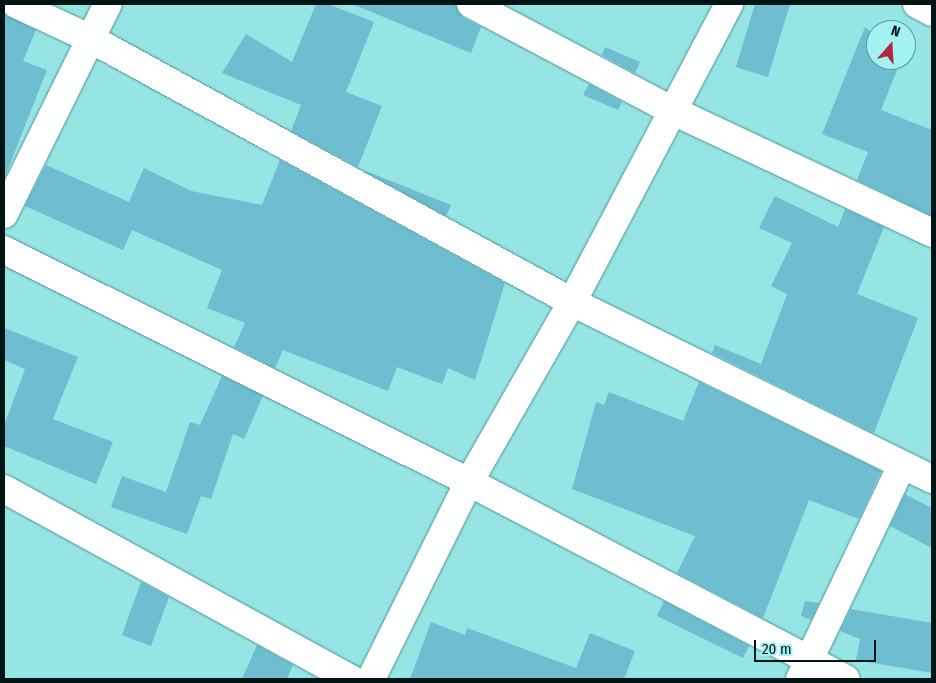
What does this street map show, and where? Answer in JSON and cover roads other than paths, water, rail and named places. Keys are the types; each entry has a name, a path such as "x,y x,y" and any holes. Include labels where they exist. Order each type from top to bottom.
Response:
{"street":[{"path":"16,4 91,39 572,302 932,479"},
{"path":"4,214 108,4"},
{"path":"471,4 671,110 932,233"},
{"path":"371,679 469,482 572,302 671,110 729,4"},
{"path":"917,4 932,12"},
{"path":"4,250 469,482 805,669 846,679"},
{"path":"805,669 902,465"},
{"path":"4,489 351,679"}]}
